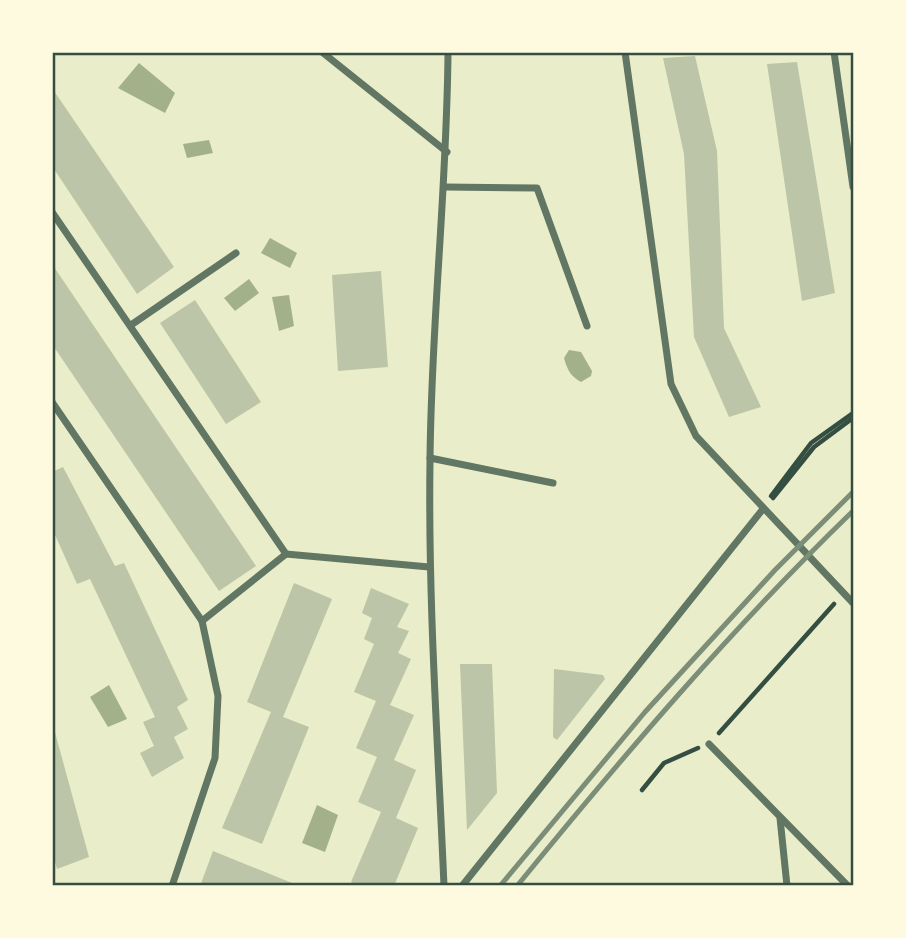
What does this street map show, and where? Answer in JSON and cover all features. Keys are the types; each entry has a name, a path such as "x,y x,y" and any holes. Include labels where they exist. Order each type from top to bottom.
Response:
{"street":[{"path":"323,52 447,152"},
{"path":"444,886 429,567 430,458 447,152 448,52"},
{"path":"625,52 671,384 696,436 853,603"},
{"path":"834,52 853,187"},
{"path":"445,187 537,188 587,326"},
{"path":"52,212 286,554"},
{"path":"131,325 236,253"},
{"path":"52,402 202,621 218,696 215,758 172,886"},
{"path":"430,458 553,483"},
{"path":"462,886 764,510"},
{"path":"202,621 286,554 429,567"},
{"path":"709,744 848,886"},
{"path":"780,818 787,886"}],"path":[{"path":"764,510 811,443 853,416"},
{"path":"642,790 664,763 681,753 709,744 826,613"}],"shaded area":[{"path":"139,63 175,93 165,113 118,88"},
{"path":"209,140 213,153 187,158 183,144"},
{"path":"270,238 297,253 290,268 261,253"},
{"path":"249,279 259,293 235,311 224,298"},
{"path":"289,295 294,326 279,331 272,297"},
{"path":"569,350 581,352 592,371 591,376 581,382 566,366 564,358"},
{"path":"109,685 127,719 108,727 90,697"},
{"path":"317,805 338,815 325,852 302,843"}],"building":[{"path":"695,56 717,151 724,328 761,407 729,417 694,337 684,154 663,58"},
{"path":"797,62 835,293 802,301 767,64"},
{"path":"52,88 174,267 137,294 52,166"},
{"path":"52,264 256,566 219,591 52,344"},
{"path":"381,271 388,367 338,371 332,275"},
{"path":"195,300 261,402 226,424 160,323"},
{"path":"63,467 115,566 124,563 188,700 177,707 188,729 174,737 184,758 152,777 140,753 154,746 143,722 155,717 90,579 77,584 52,528 52,513 55,511 52,506 52,472"},
{"path":"294,583 332,599 283,717 309,727 262,844 222,828 271,712 247,702"},
{"path":"371,588 409,604 397,627 409,631 398,653 411,659 390,705 414,715 394,760 416,770 396,818 418,828 394,886 358,886 351,882 381,812 358,802 377,757 356,748 376,701 354,692 374,644 364,639 372,618 362,613"},
{"path":"460,664 492,664 497,793 467,830"},
{"path":"554,669 603,675 605,679 557,740 553,737"},
{"path":"53,725 89,857 57,869 52,851"},
{"path":"213,851 297,885 297,886 200,886"}],"railway":[{"path":"500,886 645,712 775,570 853,492"},
{"path":"517,886 597,789 722,646 853,511"}]}
